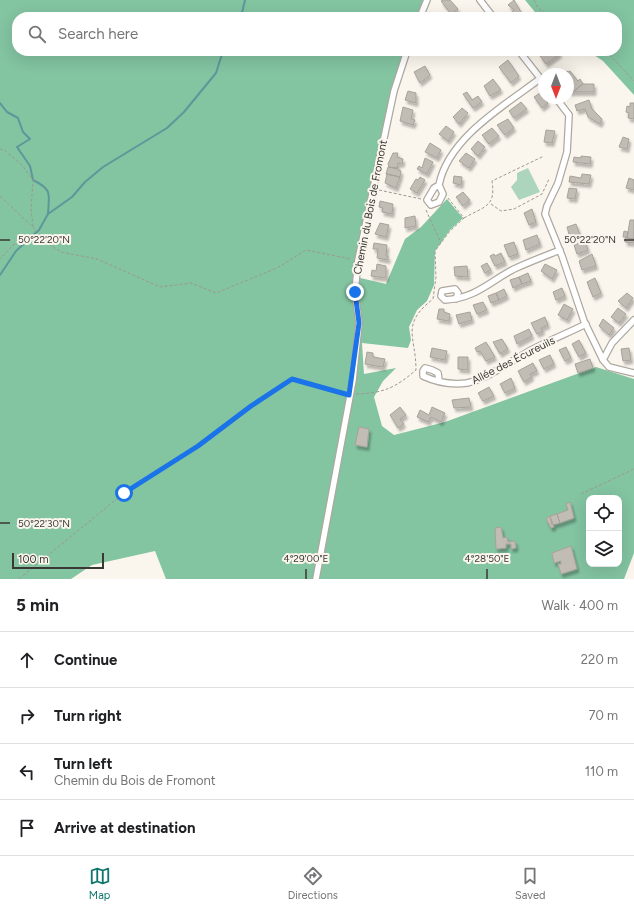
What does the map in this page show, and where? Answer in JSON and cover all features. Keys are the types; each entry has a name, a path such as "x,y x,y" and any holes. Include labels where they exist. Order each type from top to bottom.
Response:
{"street":[{"path":"422,12 427,0"},
{"path":"480,0 489,12"},
{"name":"Chemin du Bois de Fromont","path":"316,579 349,395 359,323 355,292 358,260 394,91 405,56"},
{"path":"523,56 538,75"},
{"path":"439,185 434,188 428,202 431,205 439,202 443,194 439,185 442,170 470,132 538,83"},
{"path":"561,104 570,115 567,152 558,184 546,206 545,214 560,250 586,324 603,360 609,367 634,374"},
{"path":"456,300 480,291 517,268 560,250"},
{"path":"603,360 612,343 634,320"},
{"name":"Allée des Écureuils","path":"439,380 450,384 468,382 482,378 533,349 586,324"}],"path":[{"path":"534,0 538,8 544,12"},
{"path":"611,56 634,81"},
{"path":"0,149 4,150 22,165 33,180 31,209 33,227 36,230 30,237 13,245 0,259"},
{"path":"19,579 124,493 198,446 251,406 292,379 349,395 377,394 399,385 416,370 416,360 411,340 412,324 420,309 433,299 436,277 435,251 442,244 450,231 464,218 490,203 494,194 492,181 544,156"},
{"path":"490,203 501,211 514,209 542,194 549,179"},
{"path":"373,188 428,202 426,210 442,244"},
{"path":"443,194 464,218"},
{"path":"0,196 33,227"},
{"path":"30,237 47,243 61,252 96,259 160,287 191,283 216,293 277,268 306,250 358,260"},
{"path":"581,494 634,469"}],"green space":[{"path":"0,0 424,0 419,12 12,12 12,56 402,56 364,215 356,277 386,284 405,239 421,227 447,199 463,218 450,230 435,251 434,285 427,301 417,310 409,327 411,340 408,348 362,343 364,374 396,368 383,381 374,397 382,426 394,435 445,422 596,367 634,379 634,553 624,579 166,579 155,551 92,565 71,579 0,579"},
{"path":"525,0 634,0 634,95 603,61 596,56 622,56 622,12 535,12"},
{"path":"528,168 540,192 519,200 511,187 517,180 517,173"}],"building":[{"path":"450,0 458,9 454,12 449,12 441,1"},
{"path":"514,0 521,12 512,12 514,10 508,5"},
{"path":"540,56 557,56 546,64"},
{"path":"508,60 519,76 511,83 499,67"},
{"path":"425,66 430,75 420,83 414,72"},
{"path":"574,76 578,81 580,79 583,84 574,91"},
{"path":"493,79 501,90 490,96 484,86"},
{"path":"583,84 594,84 594,92 574,91"},
{"path":"408,91 416,93 416,103 405,100"},
{"path":"467,92 472,100 478,96 482,102 473,108 463,94"},
{"path":"538,94 538,102 534,97"},
{"path":"589,100 592,109 602,119 600,124 588,117 585,109 577,111 575,105"},
{"path":"521,102 527,109 514,118 509,111"},
{"path":"630,103 634,103 634,119 628,118 629,113 626,112 627,106 630,107"},
{"path":"539,104 547,104 542,108"},
{"path":"403,107 413,110 411,119 415,120 413,125 400,121"},
{"path":"462,108 468,113 459,124 453,117"},
{"path":"508,119 514,128 505,135 497,125"},
{"path":"446,126 454,132 448,141 439,134"},
{"path":"492,128 499,136 489,144 482,135"},
{"path":"546,130 555,131 552,143 544,142"},
{"path":"623,137 629,139 627,149 619,147"},
{"path":"478,141 485,147 478,156 471,149"},
{"path":"430,143 441,150 437,158 425,152"},
{"path":"393,153 398,153 397,157 403,159 402,164 398,163 397,169 389,167 388,164"},
{"path":"466,153 475,159 469,168 459,161"},
{"path":"581,156 591,157 590,164 573,162 574,157 581,158"},
{"path":"425,158 433,162 427,174 417,169 419,166 422,168"},
{"path":"388,167 398,168 398,170 401,171 400,177 386,174"},
{"path":"387,174 400,177 396,188 385,183"},
{"path":"582,174 591,175 589,184 569,182 570,176 581,178"},
{"path":"454,176 462,177 461,185 453,183"},
{"path":"420,177 425,180 417,193 410,189 416,179 418,180"},
{"path":"629,178 634,180 634,190 626,188"},
{"path":"569,188 577,189 575,199 567,198"},
{"path":"463,192 470,200 463,206 456,197"},
{"path":"380,201 393,204 392,214 382,212 383,208 379,207"},
{"path":"532,209 536,222 529,225 524,213"},
{"path":"415,216 416,226 405,228 405,218"},
{"path":"630,220 634,220 634,239 627,238"},
{"path":"380,223 389,225 386,237 375,234"},
{"path":"576,224 580,235 570,238 567,227"},
{"path":"624,231 628,232 627,238 634,239 634,243 625,242 626,237 623,237"},
{"path":"537,235 540,244 526,250 523,240"},
{"path":"585,241 588,250 577,254 574,245"},
{"path":"514,242 518,254 509,257 504,245"},
{"path":"374,243 387,245 386,256 388,256 388,260 377,258 378,249 373,249"},
{"path":"501,253 505,262 495,266 490,256 494,254 495,256"},
{"path":"592,254 596,266 582,270 579,261"},
{"path":"487,263 491,270 485,273 481,266"},
{"path":"377,264 386,266 386,278 371,276 372,270 376,271"},
{"path":"545,264 557,270 552,279 541,271"},
{"path":"467,266 468,277 455,276 454,267"},
{"path":"528,273 531,281 522,284 519,277"},
{"path":"519,277 522,284 513,288 510,280"},
{"path":"595,278 601,293 593,297 587,282"},
{"path":"562,288 565,296 556,300 553,292"},
{"path":"504,289 507,296 499,300 496,293"},
{"path":"496,293 499,300 491,303 488,296"},
{"path":"627,293 633,298 626,308 618,301"},
{"path":"483,302 487,310 477,314 473,305"},
{"path":"564,304 573,309 567,320 558,315"},
{"path":"618,308 626,314 619,323 611,317"},
{"path":"439,309 444,309 444,312 450,314 449,321 437,319"},
{"path":"470,312 472,320 459,324 456,315"},
{"path":"545,317 548,325 541,328 543,331 537,334 531,323"},
{"path":"603,319 614,328 609,335 599,326"},
{"path":"529,329 532,336 517,344 514,336"},
{"path":"502,339 508,349 500,354 493,342"},
{"path":"579,340 586,353 579,357 572,344"},
{"path":"486,342 495,357 486,361 480,351 477,352 475,348"},
{"path":"566,347 571,358 565,361 559,350"},
{"path":"432,348 447,351 445,360 430,357"},
{"path":"629,348 631,360 623,361 621,349"},
{"path":"367,352 373,353 373,357 385,359 383,367 365,364"},
{"path":"550,355 554,364 544,369 539,360"},
{"path":"458,357 468,357 468,370 458,369"},
{"path":"590,359 593,368 578,373 575,364"},
{"path":"533,363 537,371 530,374 532,377 524,382 518,371"},
{"path":"511,378 515,388 505,393 500,384"},
{"path":"489,387 494,396 483,401 478,393"},
{"path":"469,398 471,407 454,408 452,400"},
{"path":"400,407 406,415 400,419 404,424 398,428 390,415"},
{"path":"432,407 445,413 441,422 431,417 428,422 417,417 420,410 429,415"},
{"path":"359,427 369,429 367,447 355,445"},
{"path":"570,502 574,518 560,523 557,514 568,510 566,504"},
{"path":"557,514 560,523 552,525 550,516"},
{"path":"550,516 554,527 551,528 546,519"},
{"path":"501,527 503,538 507,537 508,542 515,541 516,548 511,549 511,544 506,544 506,548 496,549 495,528"},
{"path":"571,546 577,569 561,574 558,564 561,564 561,561 554,563 552,553"}],"waterway":[{"path":"242,12 245,0"},
{"path":"0,275 16,251 39,230 48,214 72,197 85,182 103,167 167,128 184,112 216,73 221,56"},
{"path":"0,103 7,112 18,118 23,132 30,139 17,147 30,166 33,180 47,190 49,197 48,214"}],"route":[{"path":"124,493 198,446 251,406 292,379 349,395 353,380 359,323 355,292"}]}
